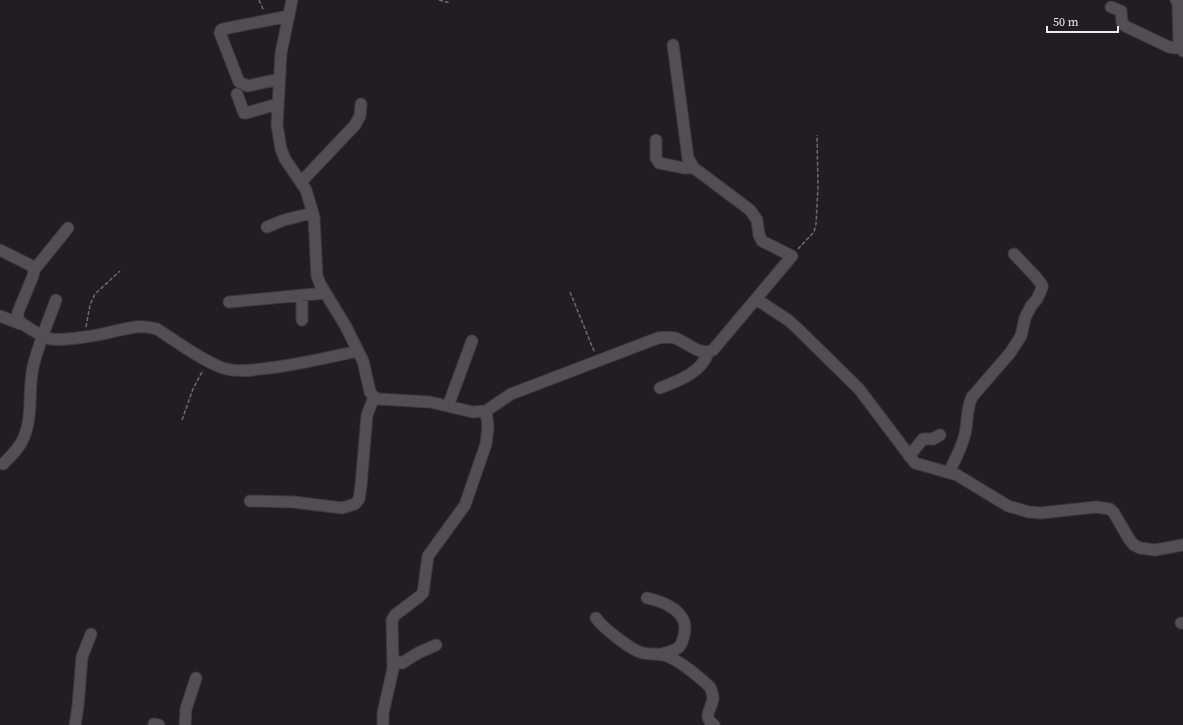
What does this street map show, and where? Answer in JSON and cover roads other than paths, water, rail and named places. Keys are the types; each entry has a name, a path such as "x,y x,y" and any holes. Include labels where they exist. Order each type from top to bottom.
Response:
{"street":[{"path":"292,0 281,53 277,125 280,149 306,190 315,225 317,276 358,351 365,368 370,392 374,397 379,399 430,402 473,412 486,411 511,394 658,338 667,337 676,339 708,353"},
{"path":"1111,7 1121,11 1122,22 1125,26 1169,47 1181,49 1178,3 1176,0"},
{"path":"279,79 248,86 240,82 220,30 289,16"},
{"path":"660,388 687,376 704,361 708,353 714,350 792,256 762,241 759,236 757,220 750,210 694,168 688,158 673,46"},
{"path":"237,94 244,113 278,104"},
{"path":"301,182 354,125 360,116 361,104"},
{"path":"656,140 656,158 660,163 684,168 694,168"},
{"path":"267,227 284,220 312,213"},
{"path":"21,324 18,318 18,312 33,276 34,270 68,228"},
{"path":"0,250 26,262 32,266 34,270"},
{"path":"949,472 965,436 968,405 972,397 1010,353 1021,336 1025,318 1031,306 1039,296 1042,288 1042,285 1035,276 1014,254"},
{"path":"229,302 325,293"},
{"path":"302,295 302,320"},
{"path":"756,299 788,320 859,389 908,456 915,463 957,475 1008,506 1023,511 1041,513 1096,507 1110,509 1114,513 1129,539 1134,545 1140,548 1155,550 1183,545"},
{"path":"3,464 15,452 24,437 29,418 31,380 34,365 56,300"},
{"path":"0,316 21,324 43,337 62,340 139,326 149,326 157,329 209,362 233,371 245,371 301,363 358,351"},
{"path":"448,406 472,341"},
{"path":"250,501 293,502 342,508 354,504 358,499 361,486 367,415 374,397"},
{"path":"382,725 393,660 392,620 395,615 423,592 428,556 465,505 486,444 488,428 486,411"},
{"path":"908,456 923,439 932,439 940,435"},
{"path":"596,618 628,646 644,654 662,654 680,646 686,624 679,613 672,607 646,598"},
{"path":"75,725 82,657 92,634"},
{"path":"393,660 402,663 414,655 436,645"},
{"path":"662,654 673,659 710,686 713,694 713,700 707,716 708,720 714,725"},
{"path":"185,725 186,710 196,678"}]}
